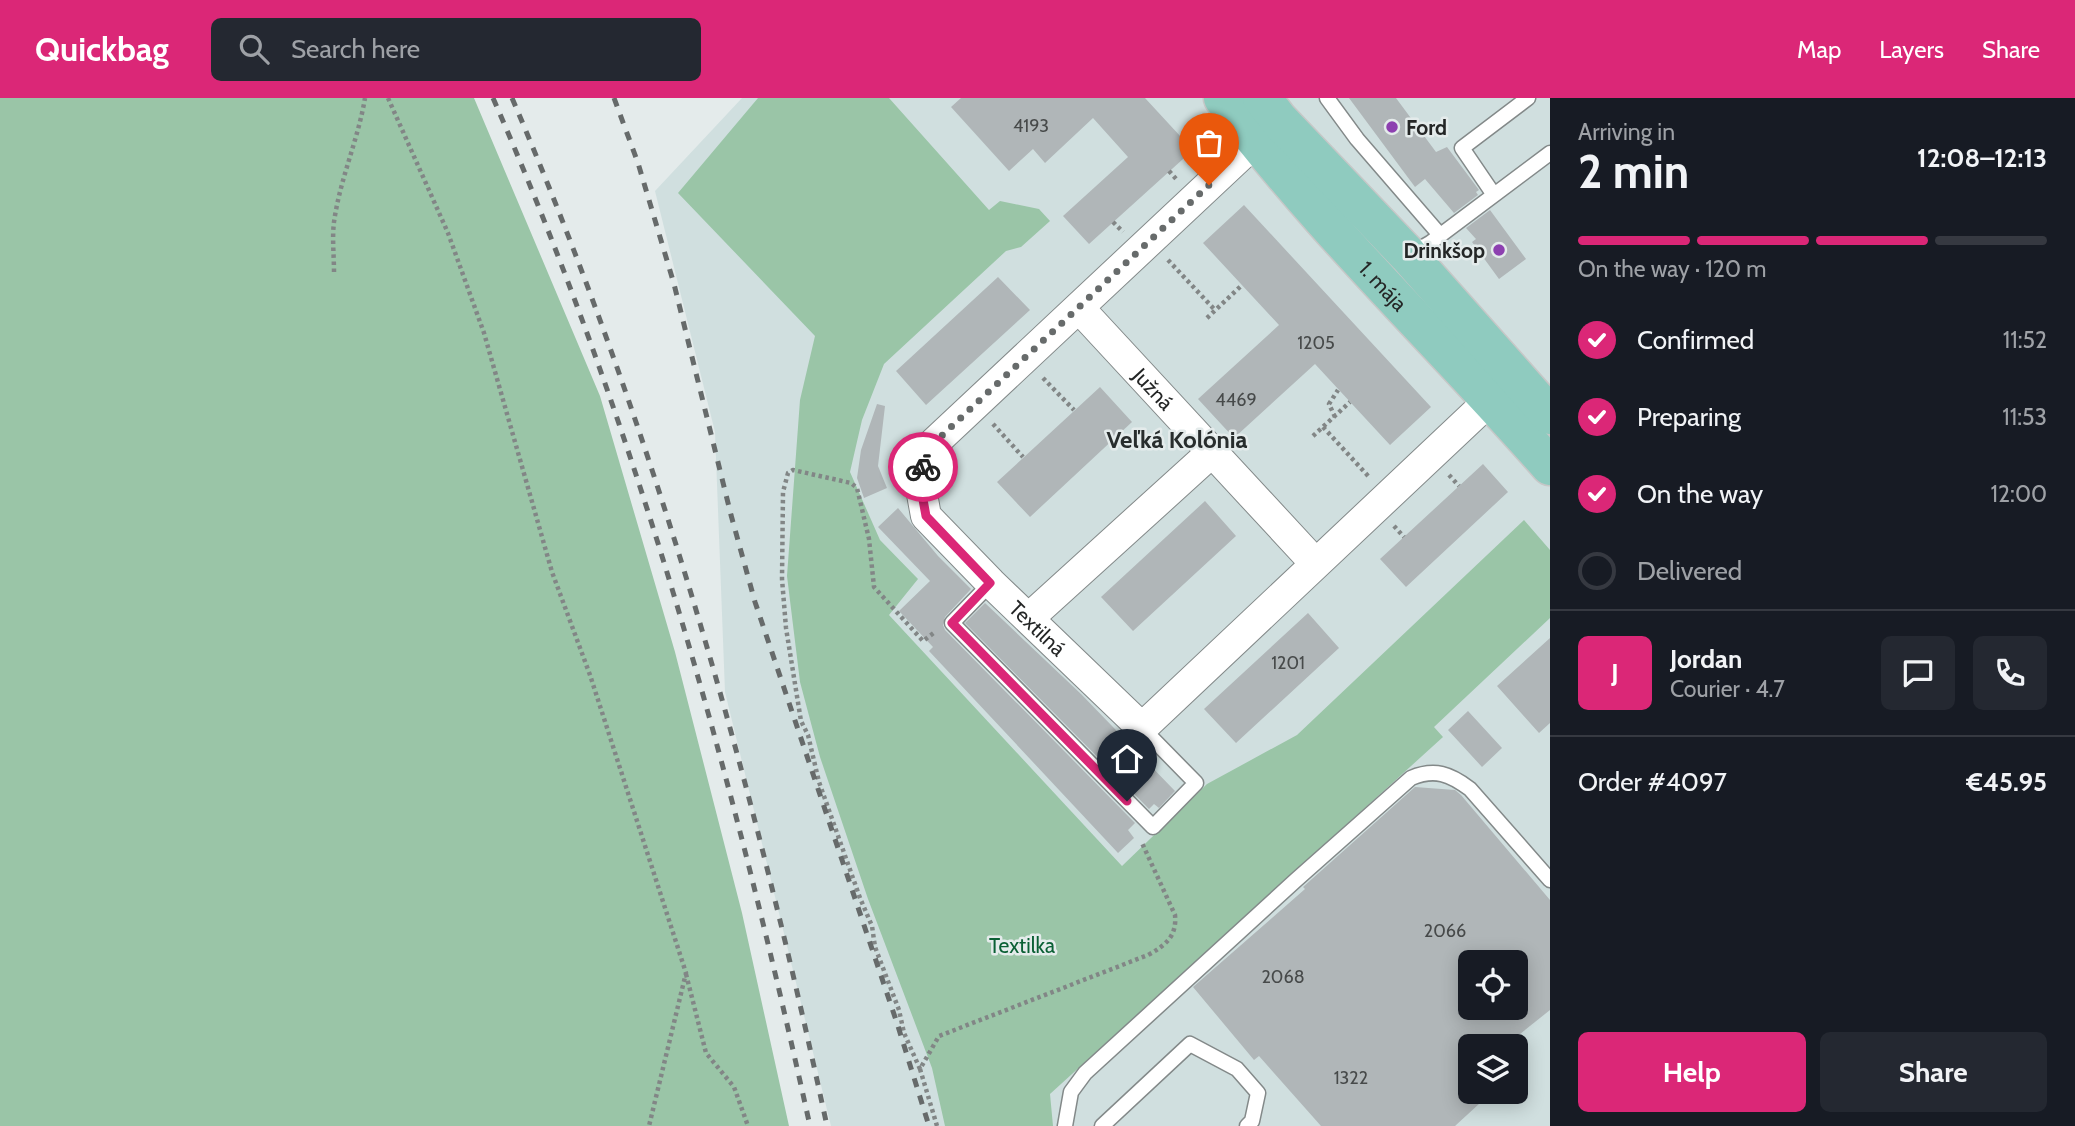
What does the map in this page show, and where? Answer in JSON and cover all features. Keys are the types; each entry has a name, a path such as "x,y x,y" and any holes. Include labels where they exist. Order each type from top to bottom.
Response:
{"main road":[{"name":"1. mája","path":"1223,98 1266,120 1408,255 1550,415"},
{"name":"1. mája","path":"1266,120 1335,231 1492,399 1550,466"}],"street":[{"name":"Textilná","path":"1142,728 990,583 926,516 920,483 923,468 934,443 1150,241 1266,120"},
{"name":"Južná","path":"1079,308 1315,563"},
{"path":"1142,728 1492,399"},
{"path":"1029,618 1212,452"}],"lane":[{"path":"1327,98 1357,139 1440,235"},
{"path":"1494,195 1462,148 1528,98"},
{"name":"1. mája","path":"1408,255 1440,235 1550,153"},
{"path":"990,583 952,623 1153,827 1196,783 1142,728"},
{"path":"1065,1126 1071,1092 1086,1073 1411,778 1424,773 1440,772 1455,778 1470,789 1550,880"},
{"path":"1102,1126 1190,1044 1237,1069 1258,1093 1252,1124"}],"path":[{"path":"334,272 334,223 365,98"},
{"path":"388,98 448,233 484,333 552,572 590,675 686,973 706,1053 734,1087 748,1126"},
{"path":"1150,241 1215,310"},
{"path":"1207,318 1242,285"},
{"path":"1335,417 1329,404 1338,390"},
{"path":"1313,436 1350,402"},
{"path":"1323,427 1388,497"},
{"path":"937,1126 875,947 872,926 820,782 808,735 801,721 786,628 782,579 783,492 788,472 793,470 851,483 857,488 863,509 874,587 923,641 952,623"},
{"path":"919,1069 939,1036 1148,955 1169,940 1176,927 1175,915 1142,844 1142,832 1147,821"},
{"path":"649,1126 686,973"}],"shaded area":[{"path":"742,98 1550,98 1550,1126 831,1126 725,692 715,432 655,191"}],"green space":[{"path":"0,98 474,98 600,396 675,652 742,913 789,1126 0,1126"},
{"name":"Textilka","path":"758,98 889,98 989,210 1000,201 1039,209 1050,221 1021,247 1006,251 884,364 862,420 850,472 880,540 918,579 889,615 1122,866 1207,784 1297,735 1524,520 1550,550 1550,618 1434,727 1443,737 1050,1094 1053,1126 945,1126 932,1068 868,899 820,757 800,682 787,576 800,400 815,336 678,193"}],"building":[{"path":"961,98 1145,98 1193,150 1089,244 1063,216 1128,157 1093,118 1045,163 1033,149 1009,171 951,107"},
{"path":"1349,98 1396,98 1436,152 1447,147 1479,190 1476,192 1478,195 1454,213 1425,179 1415,187"},
{"path":"1244,205 1431,407 1390,445 1315,364 1234,438 1198,399 1279,325 1203,243"},
{"name":"Drinkšop","path":"1490,210 1526,259 1499,279 1472,242 1476,239 1466,228"},
{"path":"998,277 1030,310 926,405 896,371"},
{"path":"1100,387 1132,422 1030,517 997,482"},
{"path":"877,404 885,406 878,466 887,488 864,498 857,478 861,450"},
{"path":"1483,464 1508,492 1406,587 1380,559"},
{"path":"1205,501 1236,536 1133,631 1101,597"},
{"path":"898,508 938,556 971,589 945,617 945,630 1135,823 1128,830 1134,838 1118,853 929,651 933,647 899,611 930,581 878,527"},
{"path":"985,603 1081,694 1175,791 1159,808 1154,804 1149,809 965,623"},
{"path":"1308,613 1339,648 1236,743 1204,709"},
{"path":"1550,638 1550,723 1539,733 1497,686"},
{"path":"1468,711 1502,748 1482,767 1448,730"},
{"path":"1415,787 1455,790 1461,795 1550,900 1550,1010 1520,1034 1458,1034 1458,1104 1479,1104 1455,1126 1321,1126 1259,1056 1254,1060 1193,987 1305,889 1303,887"}],"railway":[{"path":"493,98 545,222 592,348 677,604 748,864 810,1126"},
{"path":"512,98 563,222 610,348 694,604 766,864 827,1126"},
{"path":"614,98 638,163 674,284 755,602 929,1126"}],"way so far":[{"path":"923,467 934,443 1209,185"}],"place":[{"name":"Ford","path":"1392,127"},
{"name":"Drinkšop","path":"1499,250"}],"district":[{"name":"Veľká Kolónia","path":"1177,439"}],"route":[{"path":"923,467 920,483 926,516 990,583 952,623 1127,801"}]}
